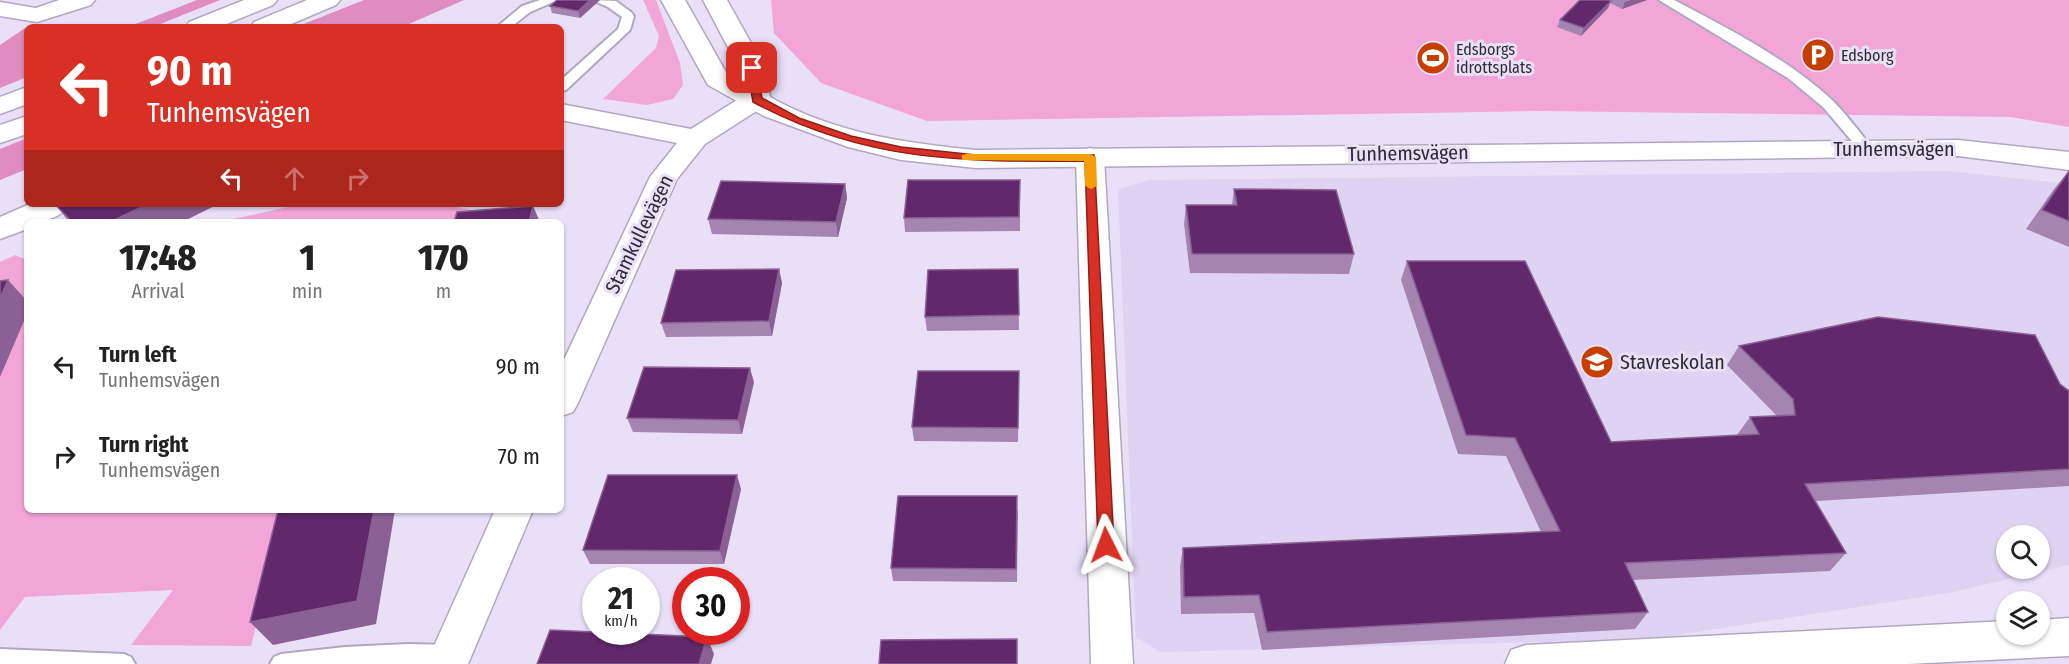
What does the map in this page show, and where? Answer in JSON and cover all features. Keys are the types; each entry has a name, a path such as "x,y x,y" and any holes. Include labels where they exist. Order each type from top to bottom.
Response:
{"main road":[{"path":"6,32 37,15 83,0"},
{"path":"205,24 265,0"},
{"path":"270,24 328,0"},
{"name":"Tunhemsvägen","path":"673,0 717,79 795,120 848,139 901,151 976,159 1958,148 2069,161"},
{"path":"715,0 752,68 757,99"},
{"path":"0,9 37,15"},
{"path":"0,106 24,96"},
{"name":"Stamkullevägen","path":"564,396 664,177 695,138 757,99"},
{"path":"564,113 695,138"},
{"path":"0,135 24,125"},
{"path":"1090,157 1112,664"},
{"path":"0,229 49,207"},
{"path":"449,659 513,513"},
{"path":"1526,664 2058,647"}],"lane":[{"path":"507,24 526,9 552,0"},
{"path":"564,84 624,30 628,16 612,4 598,0"},
{"path":"1665,0 1699,18 1802,83 1828,104 1867,150"},
{"path":"281,664 338,655 400,651 449,659"},
{"path":"0,659 124,664"}],"shaded area":[{"path":"197,0 220,0 160,24 136,24"},
{"path":"364,0 464,0 409,24 304,24"},
{"path":"643,0 656,0 680,63 683,85 673,99 647,105 603,99 656,48 659,36"},
{"name":"Edsborgs idrottsplats","path":"771,0 2069,0 2069,127 2010,117 1538,111 927,121 821,83 774,33"},
{"path":"24,29 24,78 0,88 0,45"},
{"path":"24,139 24,170 0,180 0,149"},
{"name":"Stavreskolan","path":"1949,171 2069,184 2069,565 2050,569 2050,525 1996,525 1996,579 2008,579 1948,593 1652,639 1160,652 1136,637 1118,189 1150,180"},
{"path":"288,207 456,207 471,210 467,219 233,219"},
{"path":"15,255 24,259 24,513 285,513 251,646 131,645 173,590 25,597 0,630 0,262"}],"building":[{"path":"557,0 590,0 578,11 550,6"},
{"path":"1580,0 1611,1 1584,28 1560,20"},
{"path":"2069,171 2069,221 2042,210"},
{"path":"908,180 1020,180 1019,217 904,218"},
{"path":"721,181 845,184 836,222 708,219"},
{"path":"1234,189 1336,190 1354,254 1192,254 1186,205 1237,205"},
{"path":"58,207 142,207 116,219 69,219"},
{"path":"533,207 530,219 455,219 457,212"},
{"path":"1407,261 1525,261 1611,442 1759,434 1750,417 1795,415 1793,399 1739,346 1878,317 2035,335 2060,384 2069,391 2069,469 1805,484 1846,553 1625,563 1648,612 1267,632 1259,595 1184,597 1183,548 1560,531 1515,438 1466,435"},
{"path":"779,269 769,321 661,323 676,270"},
{"path":"1018,269 1019,315 925,317 928,270"},
{"path":"8,280 0,298 0,281"},
{"path":"644,367 750,368 738,420 627,418"},
{"path":"918,371 1019,371 1018,428 912,427"},
{"path":"608,475 737,475 720,551 583,550"},
{"path":"898,496 1017,496 1016,569 891,568"},
{"path":"277,513 373,513 357,601 250,622"},
{"path":"550,630 582,631 582,645 660,645 660,635 672,635 672,645 705,645 699,664 537,664"},
{"path":"1017,639 1017,664 879,664 881,640"}],"slow traffic":[{"path":"966,158 1090,157 1091,186"}],"place":[{"name":"Edsborg","path":"1818,55"},
{"name":"Edsborgs idrottsplats","path":"1433,58"},
{"name":"Stavreskolan","path":"1597,362"}],"route":[{"path":"752,68 757,99 795,120 848,139 901,151 976,159 1090,157 1106,545"}]}
